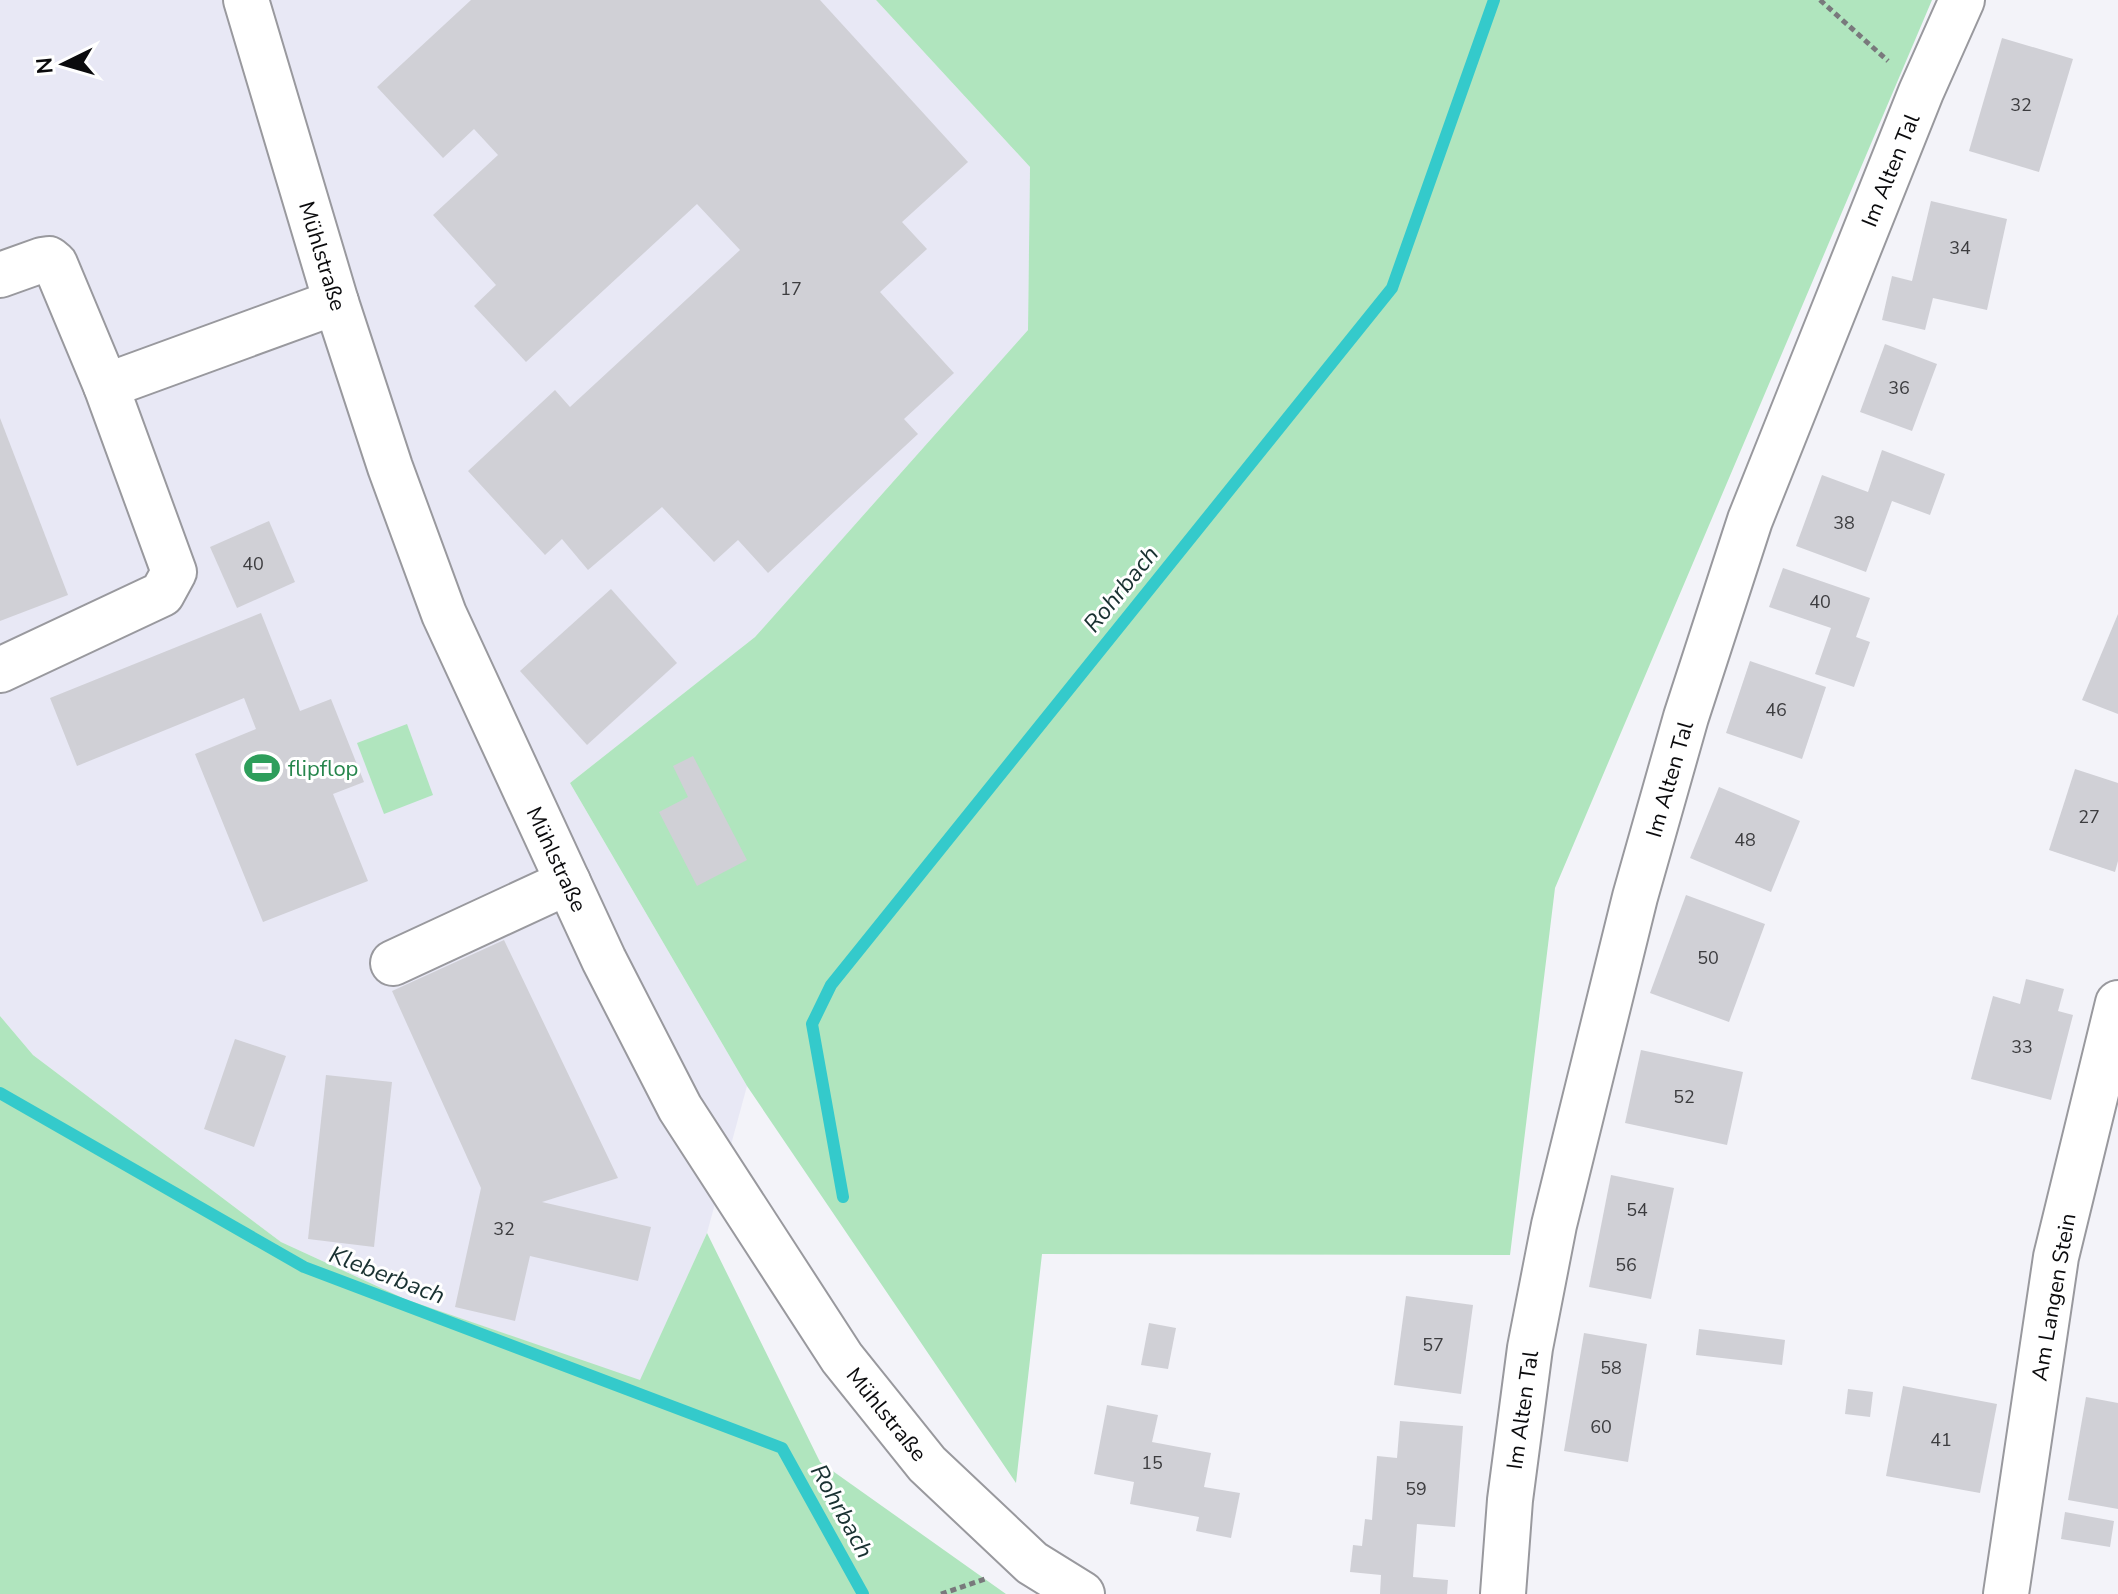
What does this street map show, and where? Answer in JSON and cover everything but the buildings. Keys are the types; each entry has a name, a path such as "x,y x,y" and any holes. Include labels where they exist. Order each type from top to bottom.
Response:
{"street":[{"name":"Mühlstraße","path":"246,0 336,302 390,467 444,614 604,960 680,1108 842,1358 927,1464 1032,1563 1082,1594"},
{"name":"Im Alten Tal","path":"1503,1594 1510,1500 1530,1348 1554,1225 1639,882 1686,717 1750,520 1921,92 1962,0"},
{"path":"0,275 42,260 49,259 55,264 106,386 174,572 162,594 0,670"},
{"path":"106,386 336,302"},
{"path":"393,963 568,882"},
{"name":"Am Langen Stein","path":"2006,1594 2056,1257 2118,1003"}],"path":[{"path":"1820,0 1921,92"}],"shaded area":[{"path":"0,0 876,0 1030,167 1028,330 755,637 570,783 747,1086 707,1233 640,1381 405,1299 281,1242 33,1055 0,1016"}],"green space":[{"path":"876,0 1932,0 1555,888 1510,1255 1042,1254 1016,1483 747,1086 570,783 755,637 1028,330 1030,167"},
{"path":"407,724 433,795 384,814 357,743"},
{"path":"0,1016 33,1055 281,1242 405,1299 640,1380 707,1233 820,1462 1006,1594 0,1594"}],"waterway":[{"name":"Rohrbach","path":"843,1197 812,1024 831,985 1392,288 1494,0"},
{"name":"Kleberbach","path":"0,1093 304,1267 782,1448 863,1594"}],"place":[{"name":"flipflop","path":"262,768"}]}
